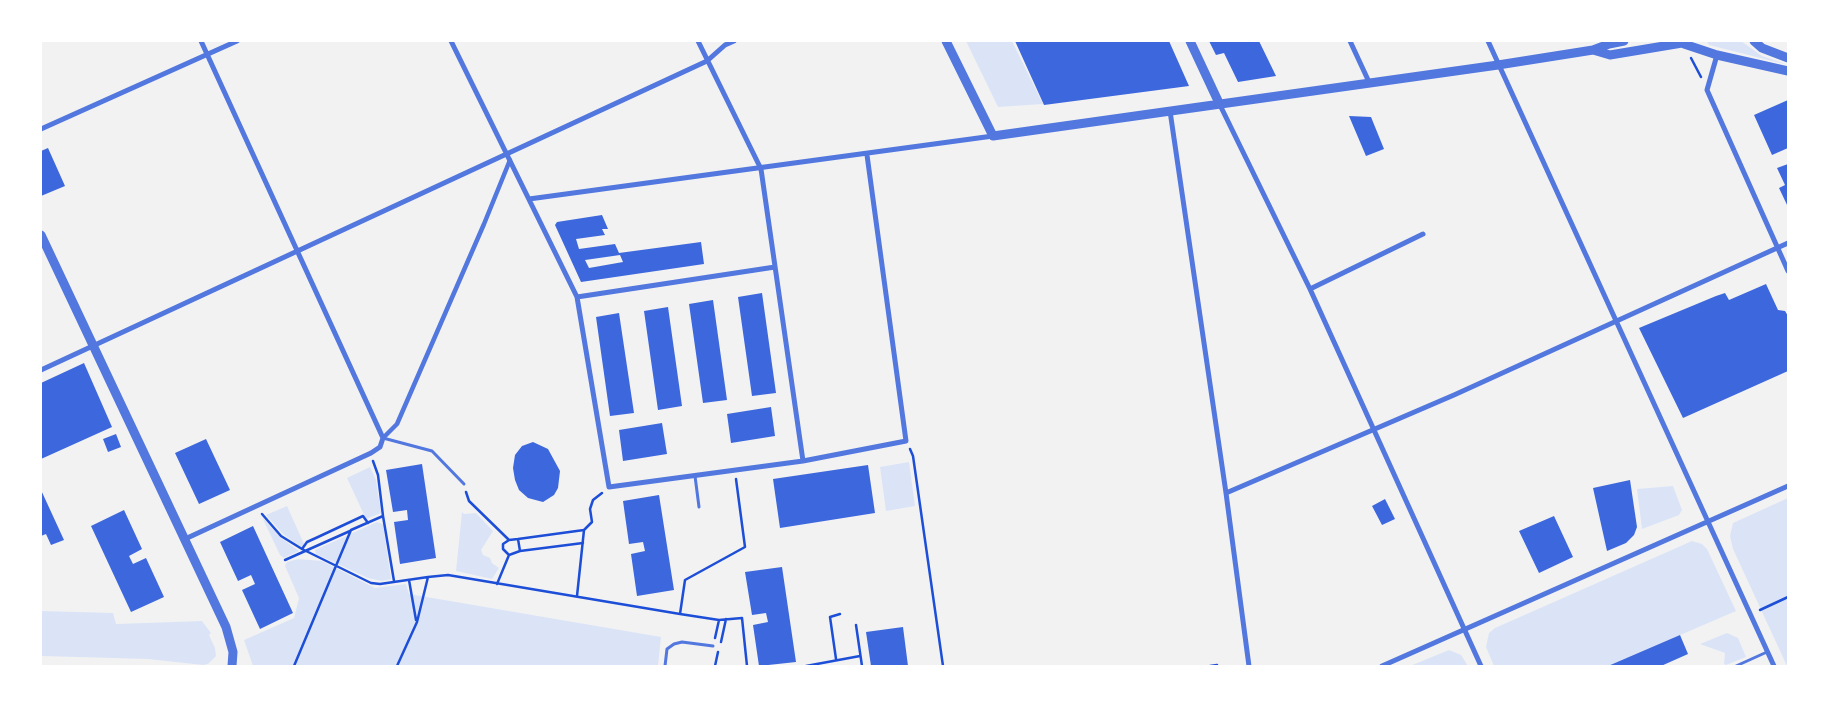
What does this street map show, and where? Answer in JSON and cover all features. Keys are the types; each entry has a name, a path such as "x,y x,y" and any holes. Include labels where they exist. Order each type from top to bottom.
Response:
{"street":[{"path":"201,41 382,438"},
{"path":"41,128 237,41"},
{"path":"451,41 577,297 608,487 803,461 906,441 867,155"},
{"path":"698,41 761,169 803,461"},
{"path":"41,370 298,251 508,157 707,61 725,45 734,41"},
{"path":"946,41 993,136"},
{"path":"1190,41 1310,289 1482,666"},
{"path":"1350,41 1369,82"},
{"path":"1488,41 1615,320 1709,520 1774,666"},
{"path":"529,199 867,155 1219,103 1498,65 1593,50 1624,41"},
{"path":"1754,41 1762,48 1788,58"},
{"path":"1593,50 1610,55 1687,43 1717,55 1788,71"},
{"path":"1717,55 1707,90 1776,248 1788,271"},
{"path":"1170,110 1226,493 1249,666"},
{"path":"185,539 371,453 380,447 382,438 397,424 484,224 508,157"},
{"path":"1310,289 1423,234"},
{"path":"41,235 226,627 233,652 232,666"},
{"path":"1226,493 1375,430 1788,243"},
{"path":"577,297 776,267"},
{"path":"1382,666 1464,628 1788,486"}],"lane":[{"path":"382,438 432,451 464,484"},
{"path":"695,476 699,507"},
{"path":"665,666 667,649 674,644 682,642 713,646"},
{"path":"1736,666 1768,652"}],"path":[{"path":"1687,43 1707,90"},
{"path":"906,441 913,456 943,666"},
{"path":"371,453 378,475 394,582"},
{"path":"680,614 686,580 745,547 735,470"},
{"path":"464,484 469,500 509,540"},
{"path":"509,555 503,549 503,544 509,540 584,530 592,522 590,509 593,500 608,487"},
{"path":"256,506 281,536 304,550 371,582 394,582 448,575 719,620 742,618 747,666"},
{"path":"304,550 307,542 364,516 368,523"},
{"path":"285,560 383,516"},
{"path":"294,666 351,530"},
{"path":"577,596 584,530"},
{"path":"518,539 520,551"},
{"path":"497,584 509,555 520,551 583,543"},
{"path":"397,666 417,622 428,577"},
{"path":"409,580 417,622"},
{"path":"1751,614 1788,597"},
{"path":"836,660 830,617 840,614"},
{"path":"713,646 719,620"},
{"path":"856,625 862,666"},
{"path":"806,666 860,656"},
{"path":"1210,666 1217,665"}],"shaded area":[{"path":"966,41 1012,41 1043,104 998,107"},
{"path":"1707,41 1741,41 1762,56 1788,65 1709,45"},
{"path":"909,462 915,506 886,511 880,467"},
{"path":"370,467 376,480 381,513 366,519 347,478"},
{"path":"1673,486 1682,510 1679,515 1642,529 1637,489"},
{"path":"1788,498 1787,666 1733,549 1730,536 1733,523"},
{"path":"287,506 305,546 301,547 283,534 266,515"},
{"path":"462,512 464,514 476,513 493,531 481,550 483,555 490,558 492,563 499,568 492,579 456,571"},
{"path":"262,517 280,537 299,551 284,558 280,555"},
{"path":"377,522 383,524 391,579 382,581 368,578 316,554 315,550"},
{"path":"1692,541 1702,544 1707,549 1736,611 1608,666 1494,666 1486,647 1489,633 1495,628"},
{"path":"298,559 322,561 375,588 406,584 409,594 661,637 658,666 253,666 244,640 294,618 299,598 285,566 287,562"},
{"path":"41,611 113,613 116,624 202,621 211,633 209,635 215,648 216,656 208,664 203,665 148,659 41,656"},
{"path":"1727,633 1738,638 1746,657 1726,665 1724,664 1725,653 1700,644"},
{"path":"1449,650 1461,655 1468,666 1410,666"}],"building":[{"path":"1015,41 1169,41 1189,86 1044,105"},
{"path":"1209,41 1259,41 1276,76 1238,82 1224,53 1216,55"},
{"path":"1788,100 1788,148 1772,155 1754,115"},
{"path":"1349,116 1371,117 1384,149 1366,156"},
{"path":"48,148 65,186 41,196 41,151"},
{"path":"1788,164 1788,207 1779,188 1785,185 1777,168"},
{"path":"602,215 608,229 602,229 605,235 576,239 579,249 615,244 619,253 701,242 704,264 581,282 555,225 557,222","holes":["620,255 623,262 589,268 585,260"]},
{"path":"1766,284 1778,310 1785,311 1788,316 1788,371 1683,418 1639,328 1716,296 1725,293 1729,300"},
{"path":"762,293 776,393 752,396 738,297"},
{"path":"713,300 727,400 703,403 689,304"},
{"path":"668,307 682,406 658,410 644,311"},
{"path":"619,313 634,413 610,416 596,317"},
{"path":"84,363 112,427 41,459 41,383"},
{"path":"771,407 775,436 731,443 727,414"},
{"path":"662,423 667,454 623,461 619,430"},
{"path":"116,434 121,447 108,452 103,439"},
{"path":"206,439 230,490 199,504 175,453"},
{"path":"533,442 548,449 560,471 558,488 554,495 543,502 528,498 519,490 513,468 515,455 522,446"},
{"path":"422,464 436,558 400,564 394,522 408,520 407,510 393,512 386,470"},
{"path":"868,465 875,513 780,528 773,479"},
{"path":"1630,480 1637,527 1634,535 1626,543 1607,551 1593,488"},
{"path":"41,490 64,540 51,545 46,534 41,536"},
{"path":"659,495 674,590 637,596 631,554 645,551 643,542 629,544 623,501"},
{"path":"1385,499 1395,519 1382,525 1372,506"},
{"path":"124,510 142,549 129,556 133,564 146,558 164,597 131,612 91,526"},
{"path":"1554,516 1573,557 1539,573 1519,531"},
{"path":"253,526 293,613 260,629 242,590 255,584 251,575 238,581 220,542"},
{"path":"782,567 796,662 759,666 753,625 768,622 766,613 752,615 745,572"},
{"path":"903,627 908,666 871,666 866,632"},
{"path":"1680,635 1688,654 1661,666 1608,666"}]}
